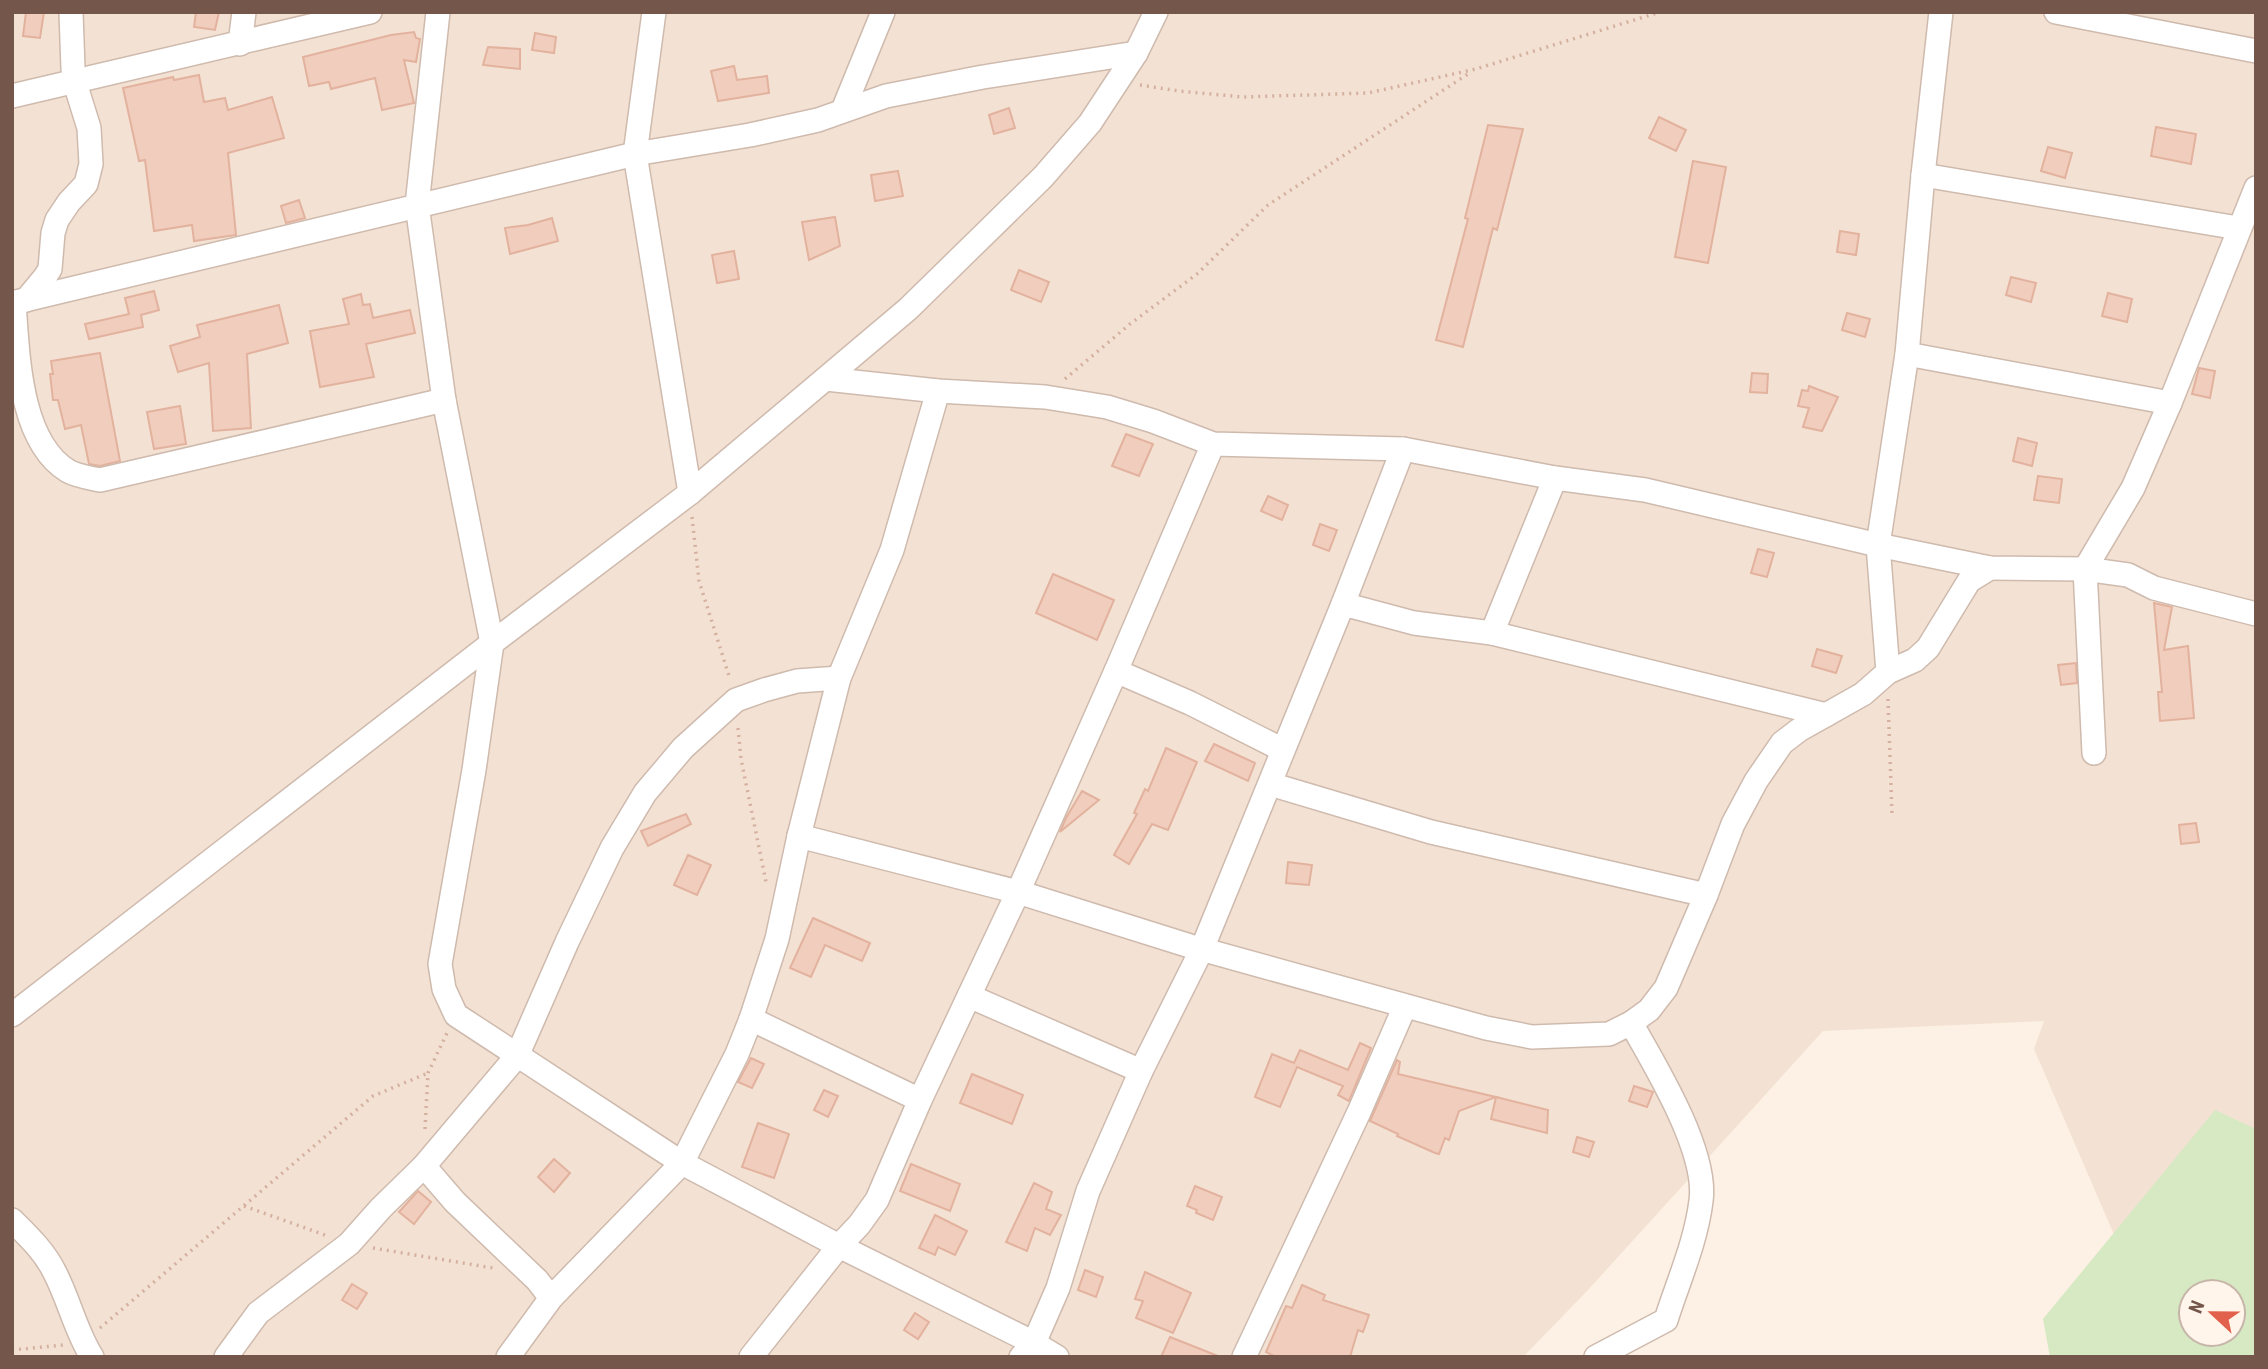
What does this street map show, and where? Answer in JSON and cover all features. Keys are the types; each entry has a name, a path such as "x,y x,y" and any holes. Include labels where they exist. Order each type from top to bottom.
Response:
{"street":[{"path":"17,302 45,278 50,269 53,233 57,220 86,184 89,175 89,128 75,83 71,12"},
{"path":"240,44 244,12"},
{"path":"12,96 370,12"},
{"path":"438,12 416,205 444,400 492,643 474,770 440,964 444,989 456,1015 682,1163 1028,1350 1057,1357"},
{"path":"653,12 635,155 690,493"},
{"path":"843,110 883,12"},
{"path":"12,1015 690,493 908,309 1043,177 1090,123 1136,53 1156,12"},
{"path":"1888,672 1878,545 1907,354 1941,12"},
{"path":"2056,12 2256,51"},
{"path":"17,302 635,155 818,120 886,96 1136,53"},
{"path":"1923,175 2238,228"},
{"path":"2094,753 2085,569 2133,488 2256,188"},
{"path":"17,302 19,370 29,414 45,451 70,472 100,480 444,400"},
{"path":"1907,354 2170,403"},
{"path":"826,379 938,391 1045,397 1107,407 1213,443 1403,449 1555,478 1645,491 1990,568 2085,569 2128,575 2154,588 2256,614"},
{"path":"508,1357 551,1298 682,1163 737,1054 777,939 799,836 839,678 892,550 938,391"},
{"path":"751,1357 877,1200 920,1100 1018,892 1213,443"},
{"path":"1028,1350 1058,1288 1088,1191 1140,1071 1202,949 1343,604 1403,449"},
{"path":"1492,633 1555,478"},
{"path":"799,836 1018,892 1202,949 1486,1028 1532,1037 1609,1034 1650,1010 1666,988 1733,824 1756,781 1782,743 1799,730 1863,694 1888,672 1915,660 1928,648 1969,581 1990,568"},
{"path":"1343,604 1414,623 1492,633 1826,715"},
{"path":"1116,671 1190,703 1283,750"},
{"path":"226,1357 258,1313 349,1244 424,1166 517,1056 612,848 645,793 683,748 736,700 797,681 839,678"},
{"path":"1269,784 1431,832 1706,895"},
{"path":"970,996 1140,1071"},
{"path":"1244,1357 1359,1112 1405,1006"},
{"path":"751,1019 920,1100"},
{"path":"1596,1357 1666,1320 1702,1199 1698,1166 1691,1142 1631,1023"},
{"path":"424,1166 455,1202 537,1280 551,1298"},
{"path":"12,1220 41,1250 54,1270 88,1350"}],"path":[{"path":"1117,82 1243,97 1368,93 1476,69 1660,12"},
{"path":"1045,397 1130,324 1197,274 1268,205 1476,69"},
{"path":"1888,672 1892,814"},
{"path":"424,1166 428,1073 456,1015"},
{"path":"12,1350 88,1350 244,1206 373,1096 428,1073"},
{"path":"244,1206 349,1244 498,1268"}],"shaded area":[{"path":"12,12 2256,12 2256,1340 2247,1339 2247,1278 2177,1278 2177,1334 2156,1332 2034,1049 2044,1021 1823,1031 1588,1290 1523,1357 12,1357"}],"green space":[{"path":"2215,1110 2256,1129 2256,1357 2050,1357 2043,1319"}],"building":[{"path":"26,12 44,12 40,38 23,36"},
{"path":"196,12 219,12 215,30 194,27"},
{"path":"414,32 416,38 420,39 416,62 404,60 414,103 382,110 375,78 331,89 329,82 309,86 303,57 391,35"},
{"path":"535,33 556,37 554,53 532,50"},
{"path":"488,47 520,49 520,69 483,65"},
{"path":"734,66 737,80 767,76 769,93 718,101 711,71"},
{"path":"199,75 204,102 225,98 228,110 272,97 284,138 228,153 236,235 194,241 192,225 154,231 145,160 139,161 123,88 173,77 174,80"},
{"path":"1009,108 1015,128 994,134 989,115"},
{"path":"1659,117 1686,130 1676,151 1649,138"},
{"path":"1488,125 1523,129 1497,230 1493,228 1463,347 1436,340 1468,219 1465,218"},
{"path":"2156,127 2196,134 2191,164 2151,156"},
{"path":"2048,147 2072,153 2065,178 2041,171"},
{"path":"1693,161 1726,167 1708,263 1675,257"},
{"path":"898,171 903,196 875,201 871,175"},
{"path":"299,200 305,218 286,223 281,206"},
{"path":"835,217 840,246 809,260 802,222"},
{"path":"552,218 558,241 510,254 505,228"},
{"path":"1840,231 1859,234 1856,255 1837,252"},
{"path":"734,251 739,279 717,283 712,255"},
{"path":"1019,270 1049,282 1041,302 1011,290"},
{"path":"2011,277 2036,283 2031,302 2006,295"},
{"path":"154,291 159,310 141,315 143,327 89,339 85,324 129,314 125,298"},
{"path":"2108,293 2132,299 2127,322 2102,316"},
{"path":"361,294 363,305 370,304 373,318 410,310 415,333 366,344 374,377 320,387 310,331 349,324 343,299"},
{"path":"279,305 288,343 247,354 251,428 213,431 209,363 178,372 170,346 200,337 197,325"},
{"path":"1847,313 1870,319 1865,337 1842,330"},
{"path":"100,353 120,461 100,466 89,464 81,425 65,429 58,400 53,400 50,374 53,374 51,361"},
{"path":"2199,368 2215,371 2210,398 2192,394"},
{"path":"1752,373 1768,374 1767,393 1750,392"},
{"path":"1809,386 1838,397 1822,431 1803,427 1809,408 1798,406 1802,390 1808,391"},
{"path":"180,406 186,444 154,449 147,412"},
{"path":"1126,434 1153,444 1139,476 1112,466"},
{"path":"2018,438 2037,443 2032,466 2013,461"},
{"path":"2038,476 2062,479 2059,503 2034,500"},
{"path":"1268,496 1288,505 1282,520 1261,511"},
{"path":"1320,524 1337,530 1329,551 1313,545"},
{"path":"1758,549 1774,553 1767,577 1751,573"},
{"path":"1053,574 1114,600 1097,640 1036,613"},
{"path":"2154,603 2172,607 2164,650 2188,646 2194,718 2160,721 2158,692 2162,692"},
{"path":"1817,649 1842,656 1836,673 1812,666"},
{"path":"2076,663 2077,683 2061,685 2058,665"},
{"path":"1214,744 1255,763 1248,781 1205,761"},
{"path":"1166,748 1197,762 1168,830 1152,824 1129,864 1114,855 1137,814 1134,813 1145,789 1148,791"},
{"path":"1082,791 1099,800 1060,832 1066,818"},
{"path":"686,814 691,824 648,846 641,831"},
{"path":"2196,823 2199,842 2181,844 2179,825"},
{"path":"688,855 711,865 697,895 674,885"},
{"path":"1288,862 1312,865 1309,885 1286,883"},
{"path":"813,918 870,943 862,961 825,945 811,977 790,968"},
{"path":"1360,1043 1371,1048 1349,1101 1338,1095 1343,1086 1297,1067 1280,1107 1255,1097 1272,1054 1294,1063 1300,1050 1348,1070"},
{"path":"751,1058 764,1064 752,1088 738,1082"},
{"path":"1397,1060 1400,1062 1398,1074 1496,1097 1459,1111 1449,1140 1445,1138 1439,1154 1435,1153 1370,1121"},
{"path":"972,1074 1023,1095 1012,1124 960,1103"},
{"path":"1634,1086 1653,1092 1647,1107 1629,1101"},
{"path":"824,1090 838,1096 828,1117 814,1110"},
{"path":"1496,1097 1548,1110 1547,1133 1491,1119"},
{"path":"758,1123 789,1134 774,1178 742,1167"},
{"path":"1577,1137 1594,1142 1589,1157 1573,1152"},
{"path":"554,1159 570,1173 554,1192 538,1177"},
{"path":"911,1164 960,1184 950,1211 900,1191"},
{"path":"1034,1183 1052,1192 1046,1209 1061,1215 1050,1235 1035,1228 1027,1251 1006,1242"},
{"path":"1195,1186 1222,1197 1213,1220 1187,1206"},
{"path":"418,1191 431,1202 414,1224 399,1212"},
{"path":"935,1215 967,1231 955,1255 938,1247 935,1255 919,1248"},
{"path":"1085,1270 1103,1277 1096,1297 1078,1290"},
{"path":"1145,1272 1191,1293 1173,1333 1136,1318 1143,1301 1135,1299"},
{"path":"352,1284 367,1293 357,1309 342,1300"},
{"path":"1302,1285 1325,1295 1323,1300 1369,1315 1363,1332 1358,1330 1350,1357 1276,1357 1266,1352 1286,1306 1292,1308"},
{"path":"915,1313 929,1322 918,1339 904,1330"},
{"path":"1170,1337 1218,1356 1218,1357 1161,1357"}]}
